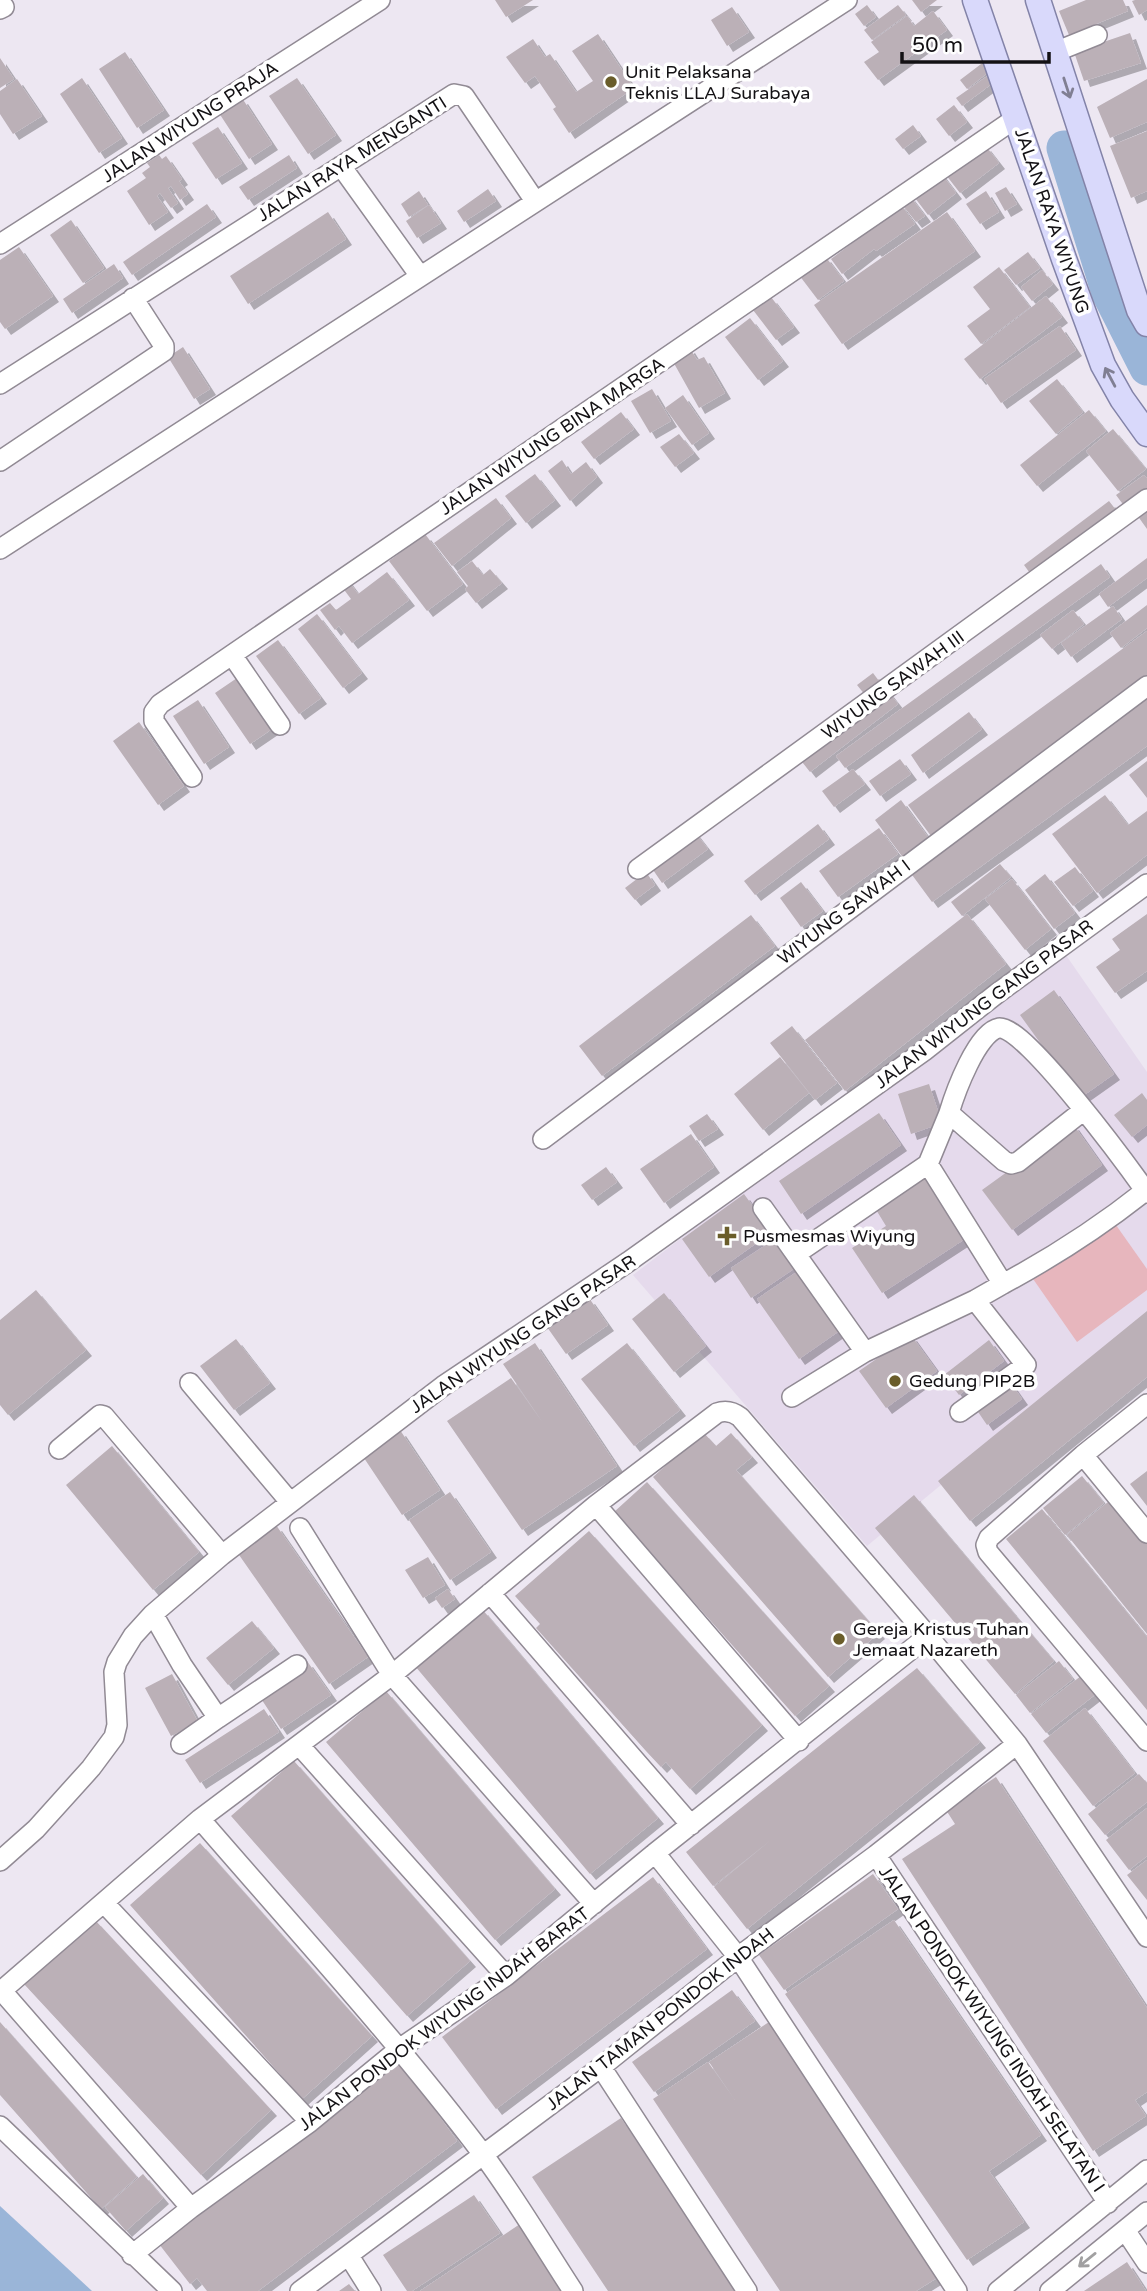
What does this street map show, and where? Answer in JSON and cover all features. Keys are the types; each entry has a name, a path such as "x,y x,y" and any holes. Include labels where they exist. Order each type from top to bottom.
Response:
{"main road":[{"name":"JALAN RAYA WIYUNG","path":"975,0 1103,365 1122,399 1147,434"},
{"path":"1038,0 1139,310 1147,324"}],"street":[{"name":"JALAN WIYUNG PRAJA","path":"0,244 380,0"},
{"path":"0,549 847,0"},
{"path":"1055,52 1097,35"},
{"name":"JALAN RAYA MENGANTI","path":"0,384 458,94 464,96 535,201"},
{"name":"JALAN WIYUNG BINA MARGA","path":"192,777 153,721 154,712 160,704 1016,118"},
{"path":"341,166 420,276"},
{"path":"0,461 164,351 164,346 133,298"},
{"name":"WIYUNG SAWAH III","path":"638,869 1147,499"},
{"path":"232,655 280,725"},
{"name":"WIYUNG SAWAH I","path":"543,1139 1147,686"},
{"name":"JALAN WIYUNG GANG PASAR","path":"0,1861 36,1829 91,1768 114,1737 117,1725 113,1684 117,1662 133,1636 153,1614 222,1555 443,1386 628,1262 924,1051 1147,884"},
{"path":"974,1011 990,1033"},
{"path":"792,1396 864,1352 975,1300 1044,1262 1146,1192 1084,1110 1022,1040 1001,1028 990,1033 960,1080 928,1164 796,1254"},
{"path":"948,1113 1003,1161 1011,1164 1018,1162 1084,1110"},
{"path":"928,1164 1003,1284"},
{"path":"763,1208 864,1352"},
{"path":"960,1412 1026,1366 975,1300"},
{"path":"190,1383 290,1503"},
{"path":"1147,1404 1083,1455 989,1538 986,1549 1147,1741"},
{"path":"191,2208 1,1991 200,1819 392,1675 596,1505 717,1413 729,1411 740,1417 1017,1744 1147,1937"},
{"path":"59,1449 100,1415 104,1416 222,1555"},
{"path":"1083,1455 1147,1533"},
{"path":"596,1505 799,1741"},
{"path":"300,1528 392,1675 594,1904"},
{"path":"490,1592 691,1825"},
{"path":"153,1614 182,1665 218,1718"},
{"name":"JALAN PONDOK WIYUNG INDAH BARAT","path":"132,2255 191,2208 310,2122 399,2049 506,1976 655,1853 928,1636"},
{"path":"181,1744 297,1665"},
{"name":"JALAN TAMAN PONDOK INDAH","path":"300,2291 601,2067 738,1957 876,1855 1017,1744"},
{"path":"299,1745 506,1976"},
{"path":"200,1819 399,2049 484,2155 573,2291"},
{"path":"655,1853 738,1957 957,2291"},
{"name":"JALAN PONDOK WIYUNG INDAH SELATAN I","path":"876,1855 1108,2203"},
{"path":"104,1903 310,2122"},
{"path":"601,2067 747,2291"},
{"path":"0,2126 172,2291"},
{"path":"998,2291 1147,2171"},
{"path":"1050,2291 1147,2212"},
{"path":"1125,2230 1147,2263"},
{"path":"349,2256 371,2291"}],"shaded area":[{"path":"1061,948 1147,1072 1147,1315 867,1546 633,1275"},
{"path":"1111,1218 1147,1269 1147,1290 1077,1342 1031,1276"}],"water":[{"path":"0,2206 92,2291 0,2291"}],"building":[{"path":"495,0 533,0 506,17"},
{"path":"912,0 937,0 921,12"},
{"path":"1086,0 1123,0 1128,11 1069,35 1059,11"},
{"path":"1147,0 1147,10 1139,15 1132,1"},
{"path":"867,5 876,17 864,26 855,14"},
{"path":"898,5 906,15 872,40 864,30"},
{"path":"732,7 749,32 727,46 711,20"},
{"path":"933,11 947,30 878,80 864,62 879,52 871,42 907,16 914,26"},
{"path":"1130,33 1141,63 1084,81 1074,52"},
{"name":"Unit Pelaksana Teknis LLAJ Surabaya","path":"598,34 634,88 569,133 553,109 556,107 535,76 525,83 506,57 533,39 545,57 550,54 576,92 593,81 572,51"},
{"path":"125,52 164,110 137,128 99,69"},
{"path":"0,58 14,79 0,88"},
{"path":"989,58 995,67 967,89 960,80"},
{"path":"996,70 1001,77 962,106 956,98"},
{"path":"82,78 122,138 99,153 60,94"},
{"path":"297,78 336,135 308,154 269,96"},
{"path":"17,79 42,116 13,134 0,114 0,91"},
{"path":"1147,79 1147,122 1110,138 1097,107"},
{"path":"242,98 272,144 249,159 219,113"},
{"path":"954,105 967,122 949,136 936,119"},
{"path":"913,125 921,136 903,149 895,139"},
{"path":"218,127 242,163 216,179 192,143"},
{"path":"1147,131 1147,191 1131,198 1110,146"},
{"path":"985,145 999,163 960,193 946,175"},
{"path":"159,155 162,159 166,156 182,179 179,181 188,194 180,200 171,186 168,188 178,203 171,208 160,193 157,196 168,212 149,225 127,191 146,178 142,173 150,167 147,163"},
{"path":"289,155 297,168 248,200 239,187"},
{"path":"940,172 956,193 928,215 912,194"},
{"path":"1006,187 1017,204 1005,211 995,193"},
{"path":"488,189 496,201 464,222 457,211"},
{"path":"419,191 428,205 409,217 401,204"},
{"path":"986,191 999,212 980,224 966,204"},
{"path":"909,195 925,216 916,222 900,202"},
{"path":"899,202 915,224 876,251 874,249 842,274 831,259 892,213"},
{"path":"207,204 216,217 132,275 123,262"},
{"path":"429,205 441,223 417,238 406,221"},
{"path":"328,212 346,239 248,304 230,276"},
{"path":"947,212 975,251 842,344 814,305"},
{"path":"71,220 104,268 83,283 50,235"},
{"path":"19,247 53,296 5,329 0,322 0,260"},
{"path":"1028,252 1040,268 1016,285 1004,270"},
{"path":"825,256 844,281 818,300 799,275"},
{"path":"114,264 123,278 72,313 63,299"},
{"path":"999,267 1030,307 981,344 967,326 990,309 973,287"},
{"path":"1042,270 1053,284 1032,301 1021,287"},
{"path":"1046,296 1062,317 980,379 964,359"},
{"path":"771,297 794,327 776,340 753,310"},
{"path":"750,318 783,361 758,380 725,337"},
{"path":"1060,326 1076,350 1001,403 984,379"},
{"path":"183,347 210,389 194,399 168,357"},
{"path":"689,347 697,360 704,357 725,393 699,408 671,358"},
{"path":"1057,379 1083,412 1056,434 1029,401"},
{"path":"652,389 671,421 650,433 631,401"},
{"path":"683,395 709,433 692,445 665,408"},
{"path":"1089,410 1106,431 1037,486 1020,465"},
{"path":"621,412 634,429 594,459 581,442"},
{"path":"1113,429 1146,469 1118,491 1086,451"},
{"path":"679,434 694,453 675,467 660,447"},
{"path":"562,460 571,474 586,462 597,477 570,501 548,471"},
{"path":"535,474 555,500 526,523 505,496"},
{"path":"1144,475 1147,478 1147,497 1128,511 1116,495"},
{"path":"496,498 511,518 452,566 434,543"},
{"path":"1109,501 1120,515 1035,580 1024,565"},
{"path":"1147,508 1147,529 1137,515"},
{"path":"425,534 463,584 427,611 389,561"},
{"path":"1147,558 1147,578 1108,607 1099,594"},
{"path":"472,561 483,575 490,569 502,583 476,603 457,572"},
{"path":"1101,564 1110,577 845,768 836,756"},
{"path":"387,572 409,600 352,643 339,626 335,630 320,610 330,603 336,610 351,599 339,583 346,578 358,594"},
{"path":"1147,605 1147,628 1121,648 1110,633"},
{"path":"1113,606 1122,619 1071,657 1061,643"},
{"path":"1073,610 1084,624 1052,649 1040,635"},
{"path":"317,614 362,673 343,688 298,629"},
{"path":"1147,631 1147,678 931,836 908,805"},
{"path":"278,640 321,698 299,714 256,656"},
{"path":"873,673 885,689 870,701 857,685"},
{"path":"237,678 272,729 250,744 215,693"},
{"path":"887,690 898,704 810,772 799,758"},
{"path":"1147,694 1147,746 932,902 907,868"},
{"path":"198,700 229,747 204,764 173,716"},
{"path":"969,712 982,729 923,773 911,755"},
{"path":"139,722 184,786 158,805 113,741"},
{"path":"900,759 911,774 880,796 869,781"},
{"path":"1147,761 1147,798 1129,775"},
{"path":"853,769 865,784 834,807 822,791"},
{"path":"1105,795 1128,825 1147,811 1147,855 1097,893 1052,834"},
{"path":"901,800 930,840 904,859 875,820"},
{"path":"818,824 829,839 755,895 744,881"},
{"path":"879,828 898,854 838,897 819,871"},
{"path":"694,831 708,849 662,883 649,864"},
{"path":"1000,864 1011,877 962,916 951,902"},
{"path":"1075,867 1093,891 1073,906 1054,882"},
{"path":"646,872 655,885 635,900 625,888"},
{"path":"1045,874 1075,913 1054,929 1025,890"},
{"path":"1012,879 1051,929 1025,950 985,899"},
{"path":"801,882 823,911 801,927 780,898"},
{"path":"967,914 1006,964 845,1091 805,1040"},
{"path":"1147,914 1147,971 1115,993 1096,967 1120,950 1112,939"},
{"path":"751,915 775,946 602,1076 579,1046"},
{"path":"1054,990 1114,1074 1080,1098 1020,1015"},
{"path":"792,1026 837,1083 815,1100 770,1043"},
{"path":"780,1057 809,1093 763,1130 734,1094"},
{"path":"929,1084 942,1123 911,1134 898,1094"},
{"path":"1142,1093 1147,1100 1147,1125 1132,1137 1114,1115"},
{"path":"879,1113 901,1145 801,1214 779,1181"},
{"path":"707,1114 718,1129 699,1141 689,1126"},
{"path":"1073,1124 1102,1165 1012,1230 982,1190"},
{"path":"691,1134 714,1167 664,1203 640,1169"},
{"path":"606,1167 617,1182 592,1200 581,1185"},
{"path":"925,1177 965,1239 882,1293 852,1248 886,1226 875,1208"},
{"name":"Pusmesmas Wiyung","path":"744,1194 772,1232 709,1277 682,1239"},
{"path":"778,1237 798,1266 751,1298 731,1268"},
{"path":"804,1267 845,1327 799,1359 757,1299"},
{"path":"36,1290 86,1350 8,1415 0,1405 0,1320"},
{"path":"664,1293 706,1346 674,1372 632,1319"},
{"path":"589,1298 608,1325 566,1354 547,1327"},
{"path":"1147,1311 1147,1377 970,1521 938,1481"},
{"name":"Gedung PIP2B","path":"911,1335 937,1371 886,1408 859,1371"},
{"path":"236,1339 270,1383 234,1410 200,1366"},
{"path":"989,1340 1004,1361 959,1395 944,1375"},
{"path":"535,1343 617,1466 522,1530 447,1421 511,1378 543,1423 503,1364"},
{"path":"627,1343 680,1410 634,1446 581,1379"},
{"path":"1010,1382 1022,1399 987,1425 974,1406"},
{"path":"400,1430 440,1490 402,1515 362,1455"},
{"path":"703,1432 716,1446 731,1433 752,1457 736,1470 879,1633 828,1677 653,1477"},
{"path":"112,1446 199,1552 153,1590 66,1485"},
{"path":"1147,1471 1147,1506 1130,1484"},
{"path":"1082,1476 1104,1503 1065,1535 1043,1508"},
{"path":"647,1482 829,1686 795,1716 614,1512"},
{"path":"450,1492 491,1552 450,1580 409,1520"},
{"path":"914,1495 1054,1661 1015,1694 875,1528"},
{"path":"1113,1498 1147,1540 1147,1634 1067,1535"},
{"path":"1042,1509 1147,1637 1147,1710 1006,1539"},
{"path":"276,1525 368,1657 329,1684 237,1552"},
{"path":"589,1531 762,1725 690,1789 666,1762 661,1767 646,1751 536,1628 540,1624 515,1596"},
{"path":"428,1557 445,1585 423,1598 405,1570"},
{"path":"448,1589 455,1599 442,1608 435,1598"},
{"path":"482,1609 658,1818 590,1874 415,1666"},
{"path":"252,1621 274,1648 228,1685 206,1658"},
{"path":"307,1661 331,1695 281,1729 258,1694"},
{"path":"1059,1661 1073,1679 1030,1713 1016,1695"},
{"path":"917,1668 980,1742 747,1929 714,1887 771,1840 713,1886 686,1852"},
{"path":"172,1674 198,1722 171,1736 145,1688"},
{"path":"1081,1676 1096,1694 1046,1733 1031,1714"},
{"path":"386,1691 555,1889 495,1940 326,1742"},
{"path":"1085,1708 1135,1773 1093,1806 1043,1741"},
{"path":"264,1709 279,1732 200,1783 185,1760"},
{"path":"294,1761 470,1961 407,2016 231,1816"},
{"path":"1139,1774 1147,1783 1147,1802 1105,1835 1088,1814"},
{"path":"996,1777 1147,2008 1147,2092 1135,2100 1146,2116 1093,2151 902,1859 955,1824 946,1810"},
{"path":"1147,1808 1147,1856 1129,1870 1106,1840"},
{"path":"200,1843 372,2036 302,2099 130,1905"},
{"path":"1147,1860 1147,1900 1127,1875"},
{"path":"873,1874 898,1909 784,1990 759,1955"},
{"path":"653,1877 707,1949 496,2109 442,2037"},
{"path":"95,1920 271,2110 201,2175 24,1984"},
{"path":"894,1920 1041,2135 989,2171 1024,2222 967,2260 785,1994"},
{"path":"732,1990 755,2021 654,2092 632,2062"},
{"path":"772,2020 940,2276 916,2291 780,2291 653,2099 708,2062 735,2100 709,2062"},
{"path":"0,2022 137,2177 101,2209 0,2095"},
{"path":"400,2061 457,2141 258,2291 207,2291 197,2278 190,2284 159,2244"},
{"path":"621,2118 737,2291 608,2291 532,2177"},
{"path":"143,2174 163,2198 126,2231 105,2207"},
{"path":"474,2195 500,2233 412,2291 407,2291 383,2255"},
{"path":"520,2224 564,2291 420,2291"},
{"path":"1127,2262 1146,2291 1084,2291"},
{"path":"349,2284 355,2291 339,2291"}],"waterway":[{"path":"1064,148 1109,293 1147,368"}],"place":[{"name":"Unit Pelaksana Teknis LLAJ Surabaya","path":"611,82"},
{"name":"Pusmesmas Wiyung","path":"727,1236"},
{"name":"Gedung PIP2B","path":"895,1381"},
{"name":"Gereja Kristus Tuhan Jemaat Nazareth","path":"839,1639"}]}
